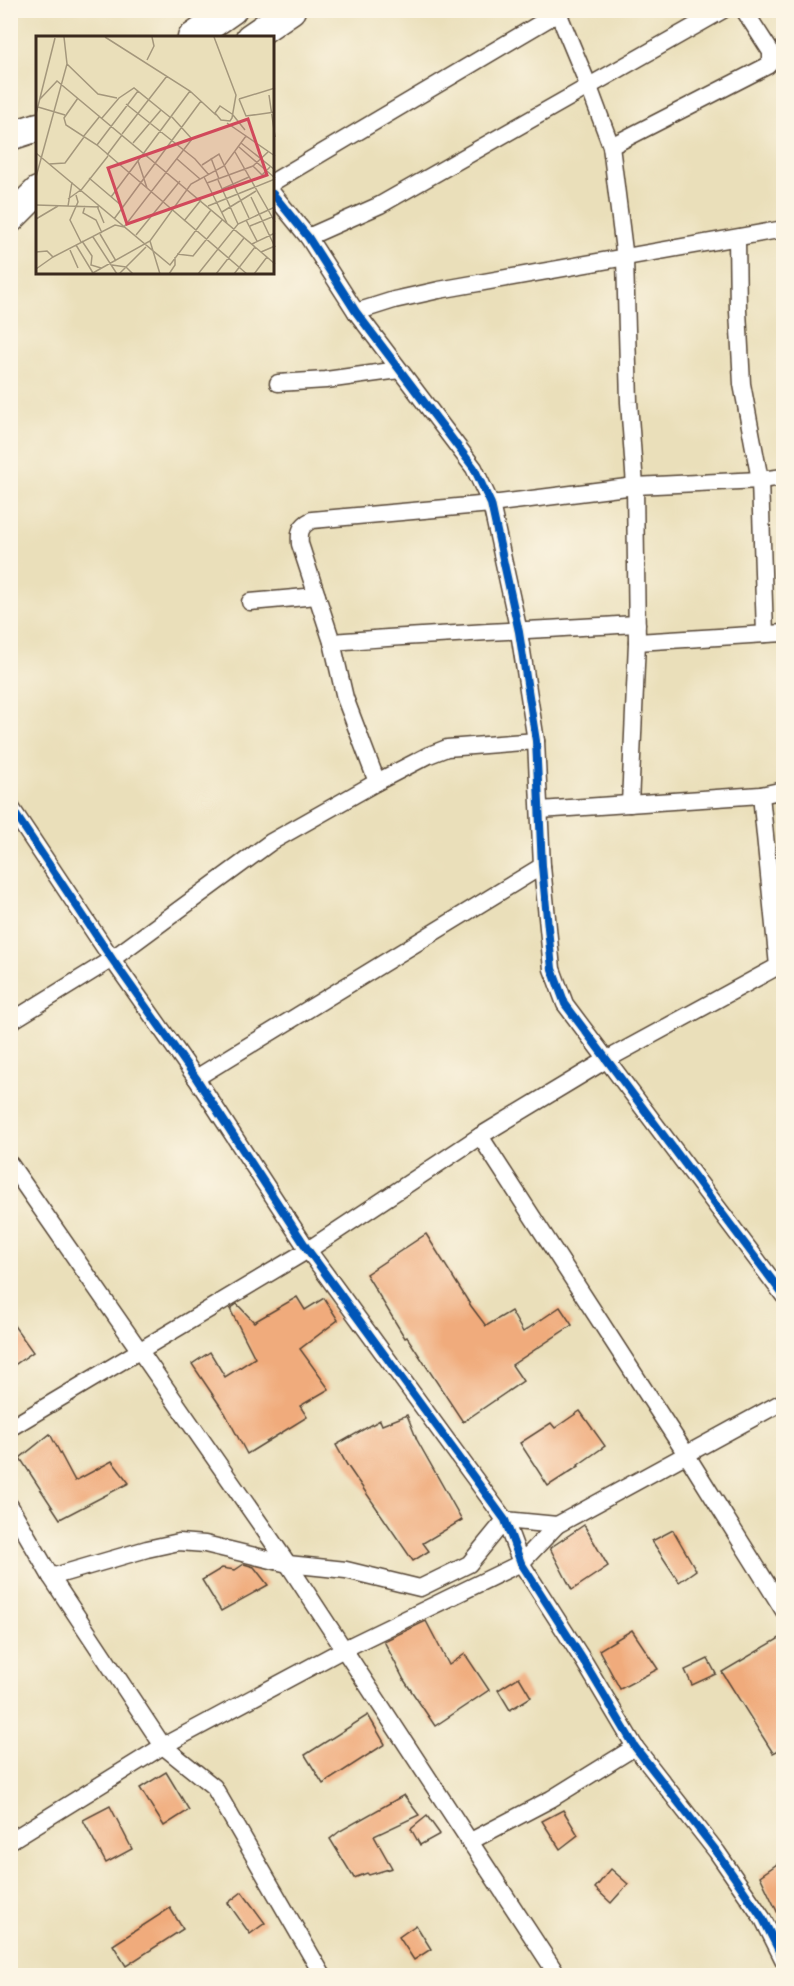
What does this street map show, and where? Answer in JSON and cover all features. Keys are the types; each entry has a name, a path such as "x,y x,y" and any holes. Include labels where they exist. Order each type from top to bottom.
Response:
{"highway":[{"path":"195,36 232,10"},
{"path":"253,36 291,10"},
{"path":"10,136 36,129"},
{"path":"10,219 36,193"}],"street":[{"path":"308,237 380,205 723,10"},
{"path":"611,146 771,62 771,52 744,10"},
{"path":"274,181 560,11 611,146 625,259 629,402 635,486 637,624 630,804"},
{"path":"274,195 308,237 356,312 474,468 491,504 519,632 536,741 542,867 552,969 565,1004 783,1296"},
{"path":"356,312 394,300 439,290 625,259 783,229"},
{"path":"737,238 742,384 760,480 765,634"},
{"path":"278,383 326,380 399,370"},
{"path":"377,782 345,698 332,642 300,544 299,534 303,525 312,520 491,504 635,486 783,477"},
{"path":"250,602 317,596"},
{"path":"332,642 637,624"},
{"path":"637,642 783,633"},
{"path":"10,1022 112,959 271,842 377,782 447,748 536,741"},
{"path":"540,810 761,795 783,790"},
{"path":"10,1428 308,1250 480,1136 606,1060 781,965 761,795"},
{"path":"10,806 112,959 196,1078 308,1250 505,1520 521,1563 635,1747 717,1852 763,1919 783,1961"},
{"path":"196,1078 542,867"},
{"path":"480,1136 686,1454 783,1611"},
{"path":"10,1164 288,1564 554,1974"},
{"path":"10,1840 163,1746 344,1649 521,1563 557,1525 783,1401"},
{"path":"10,1506 51,1577 163,1746 214,1787 323,1976"},
{"path":"505,1520 557,1525"},
{"path":"51,1577 179,1542 205,1544 288,1564 346,1570 420,1588 469,1564 505,1520"},
{"path":"469,1842 551,1799 635,1747"}],"building":[{"path":"426,1234 486,1326 511,1311 523,1332 560,1307 572,1325 512,1365 523,1381 463,1422 407,1337 405,1338 366,1274"},
{"path":"297,1297 305,1310 324,1298 338,1320 300,1349 329,1389 300,1406 307,1417 247,1454 225,1413 192,1364 210,1352 225,1377 255,1358 230,1309 237,1304 254,1322"},
{"path":"10,1320 33,1352 10,1368"},
{"path":"580,1411 605,1446 548,1486 520,1443 551,1423 555,1428"},
{"path":"407,1415 417,1440 462,1520 423,1543 429,1551 413,1561 347,1465 336,1445 380,1420 382,1425"},
{"path":"50,1434 75,1481 112,1461 129,1483 60,1519 20,1458"},
{"path":"584,1525 608,1566 572,1590 550,1548"},
{"path":"673,1530 696,1570 679,1582 652,1541"},
{"path":"244,1564 254,1567 268,1585 221,1611 202,1580 222,1568 235,1570"},
{"path":"426,1621 449,1665 465,1654 489,1690 435,1726 404,1680 384,1641"},
{"path":"632,1630 658,1669 620,1689 599,1650"},
{"path":"783,1636 783,1748 773,1753 722,1672"},
{"path":"708,1659 716,1674 692,1685 685,1670"},
{"path":"519,1677 531,1697 510,1710 498,1690"},
{"path":"368,1715 385,1744 323,1784 305,1755"},
{"path":"166,1772 189,1810 164,1826 140,1788"},
{"path":"404,1795 419,1815 374,1836 392,1868 354,1878 330,1839"},
{"path":"110,1806 132,1849 106,1863 83,1820"},
{"path":"563,1810 578,1835 560,1849 542,1821"},
{"path":"427,1816 440,1834 420,1845 411,1829"},
{"path":"783,1860 783,1924 760,1876"},
{"path":"611,1869 628,1884 611,1903 595,1888"},
{"path":"242,1892 265,1923 250,1934 228,1903"},
{"path":"170,1908 183,1929 126,1966 113,1945"},
{"path":"416,1925 431,1949 414,1960 399,1937"}],"cycle path":[{"path":"274,195 308,237 356,312 474,468 491,504 519,632 536,741 542,866 552,969 565,1004 784,1296"},
{"path":"10,806 112,959 196,1078 308,1250 505,1520 521,1563 635,1747 717,1852 763,1919 784,1961"}]}
